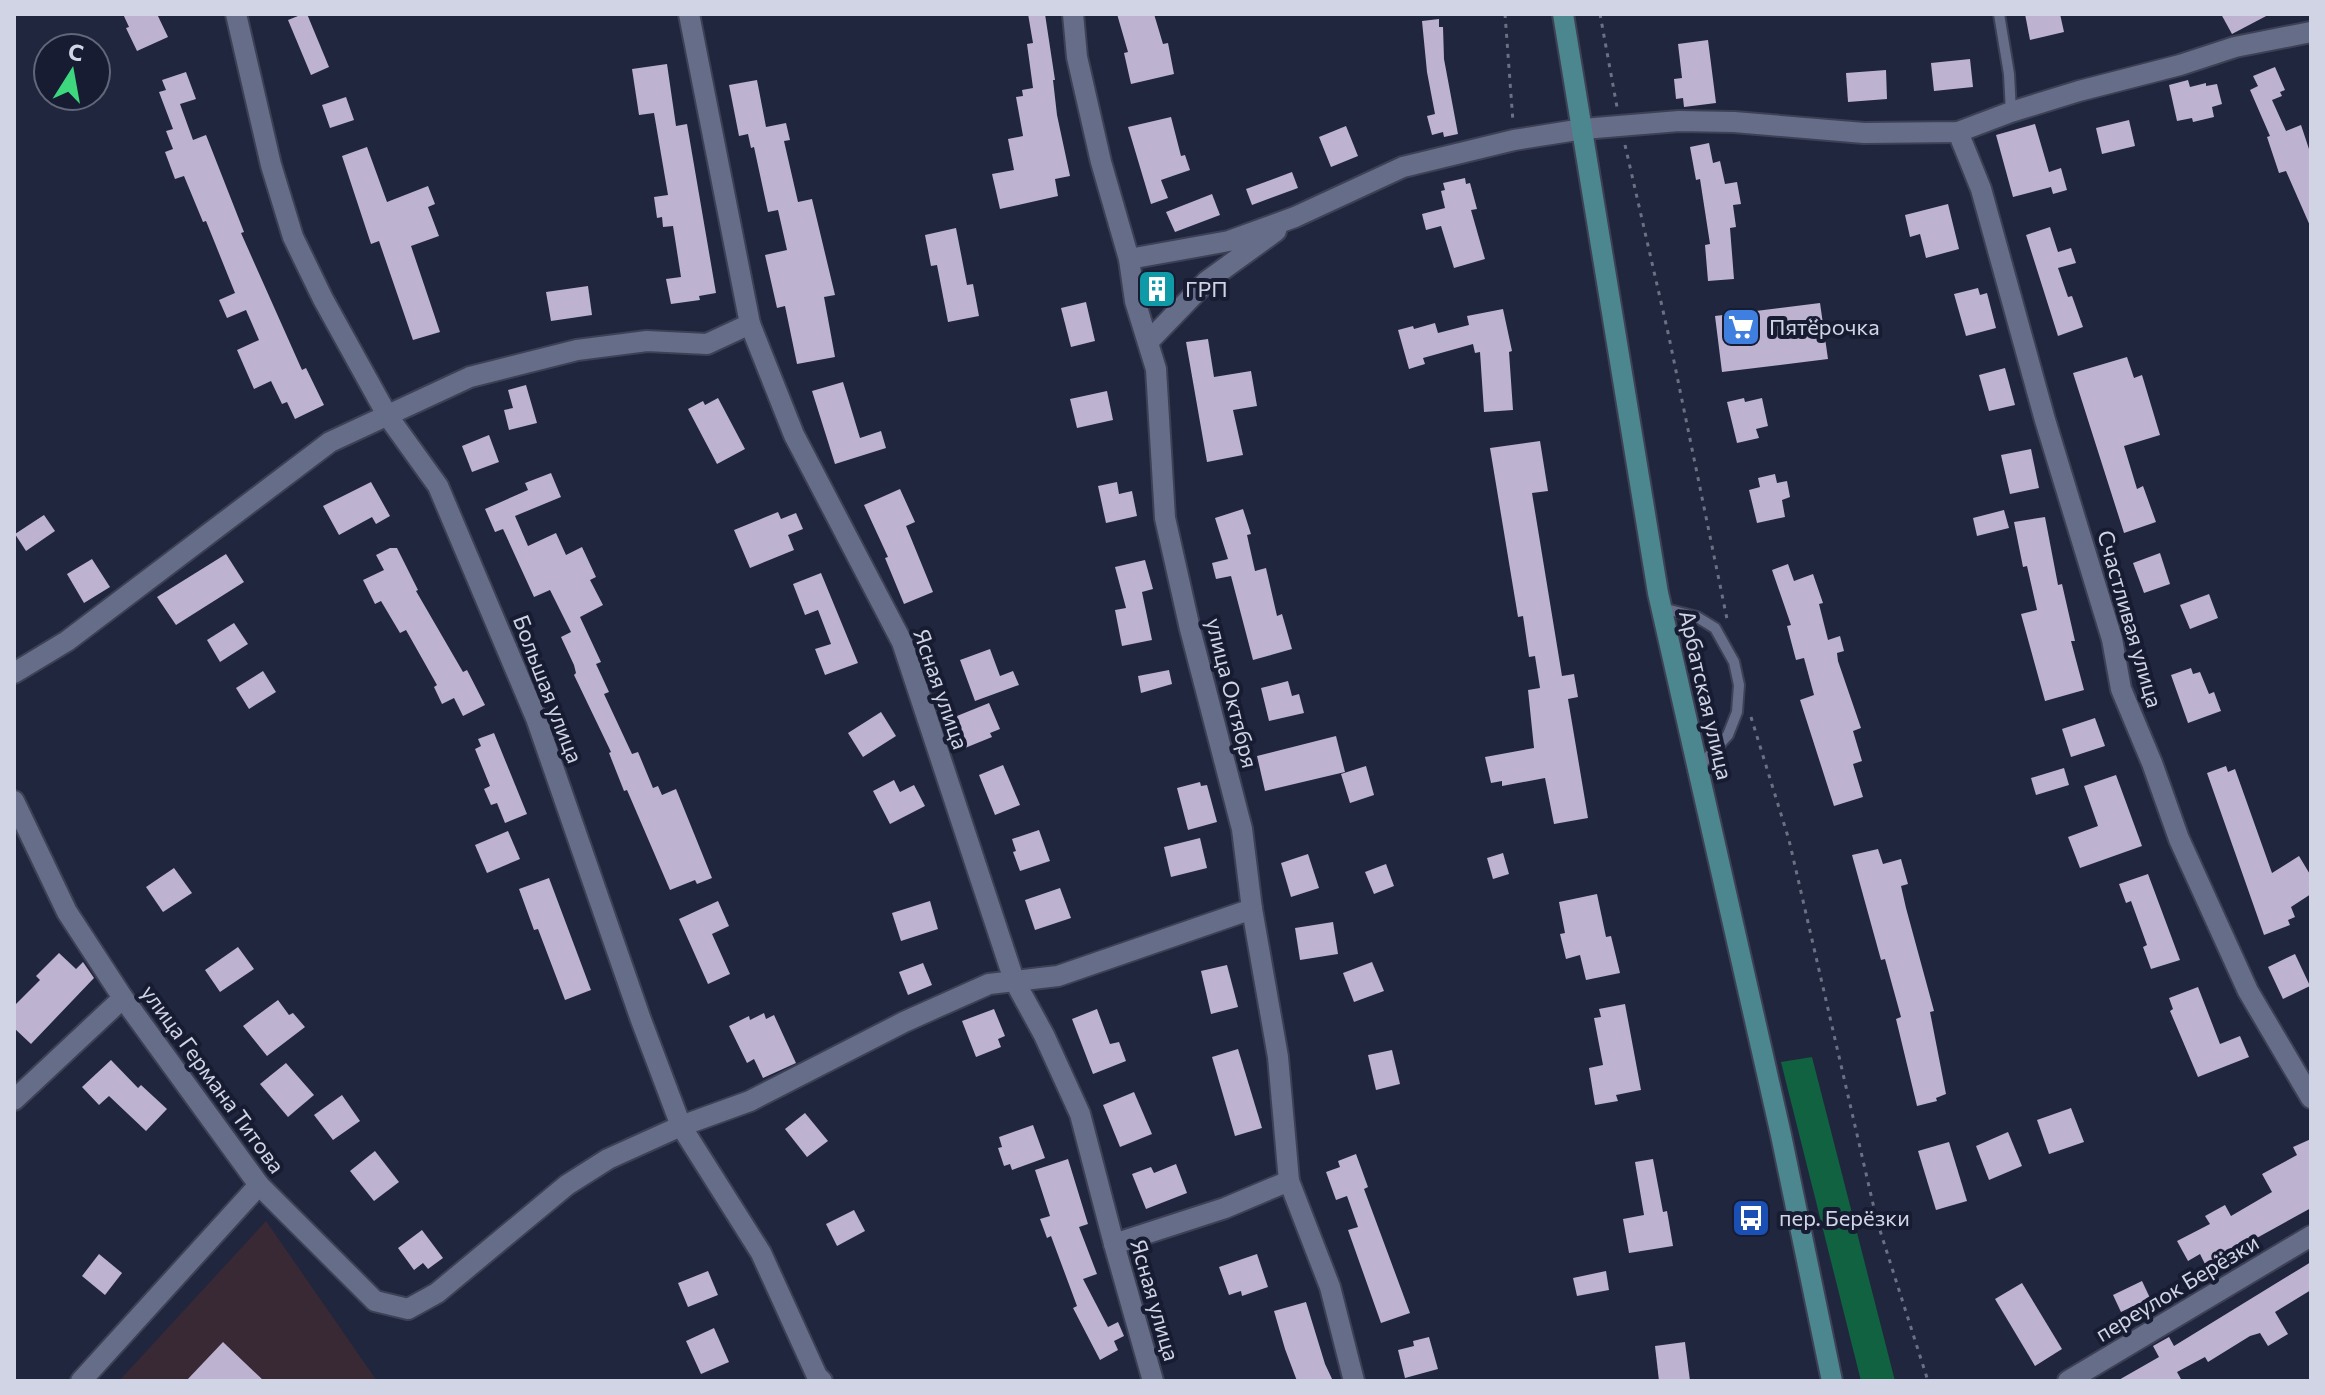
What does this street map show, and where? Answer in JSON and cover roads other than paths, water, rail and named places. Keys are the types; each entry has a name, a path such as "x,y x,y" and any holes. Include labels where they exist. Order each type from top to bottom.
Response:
{"main road":[{"name":"Арбатская улица","path":"1563,14 1662,608 1781,1135 1832,1381"}],"street":[{"name":"Большая улица","path":"236,14 271,165 293,237 323,299 387,415 438,486 525,691 681,1126 761,1253 793,1328 822,1381"},
{"name":"Ясная улица","path":"689,14 750,324 794,435 902,642 1014,980 1044,1035 1080,1114 1153,1381"},
{"name":"улица Октября","path":"1073,14 1077,57 1094,132 1129,259 1135,301 1156,369 1165,518 1190,629 1242,829 1252,909 1278,1057 1289,1181 1330,1287 1354,1381"},
{"path":"1129,259 1229,241 1295,217 1403,167 1514,140 1583,129 1679,121 1864,133 1958,132 2011,112 2235,47 2311,32"},
{"name":"Счастливая улица","path":"1958,132 1981,189 2045,420 2112,639 2121,689 2179,839 2248,991 2311,1098"},
{"path":"1148,342 1207,281 1295,217"},
{"path":"14,673 67,641 330,442 470,377 577,350 647,341 707,344 750,324"},
{"name":"улица Германа Титова","path":"14,801 67,912 123,998 259,1185 375,1301 408,1309 437,1293 567,1185 608,1159 681,1126 750,1101 904,1022 989,984 1058,976 1252,909"},
{"path":"14,1100 123,998"},
{"path":"1114,1244 1225,1208 1289,1181"},
{"path":"81,1381 259,1185"},
{"name":"переулок Берёзки","path":"2068,1381 2311,1236"}],"lane":[{"path":"1999,14 2009,74 2011,112"},
{"path":"1662,608 1697,617 1715,628 1734,662 1739,685 1737,712 1728,735 1698,768"}],"place":[{"name":"ГРП","path":"1157,289"},
{"name":"Пятёрочка","path":"1741,327"},
{"name":"пер. Берёзки","path":"1751,1218"}]}
